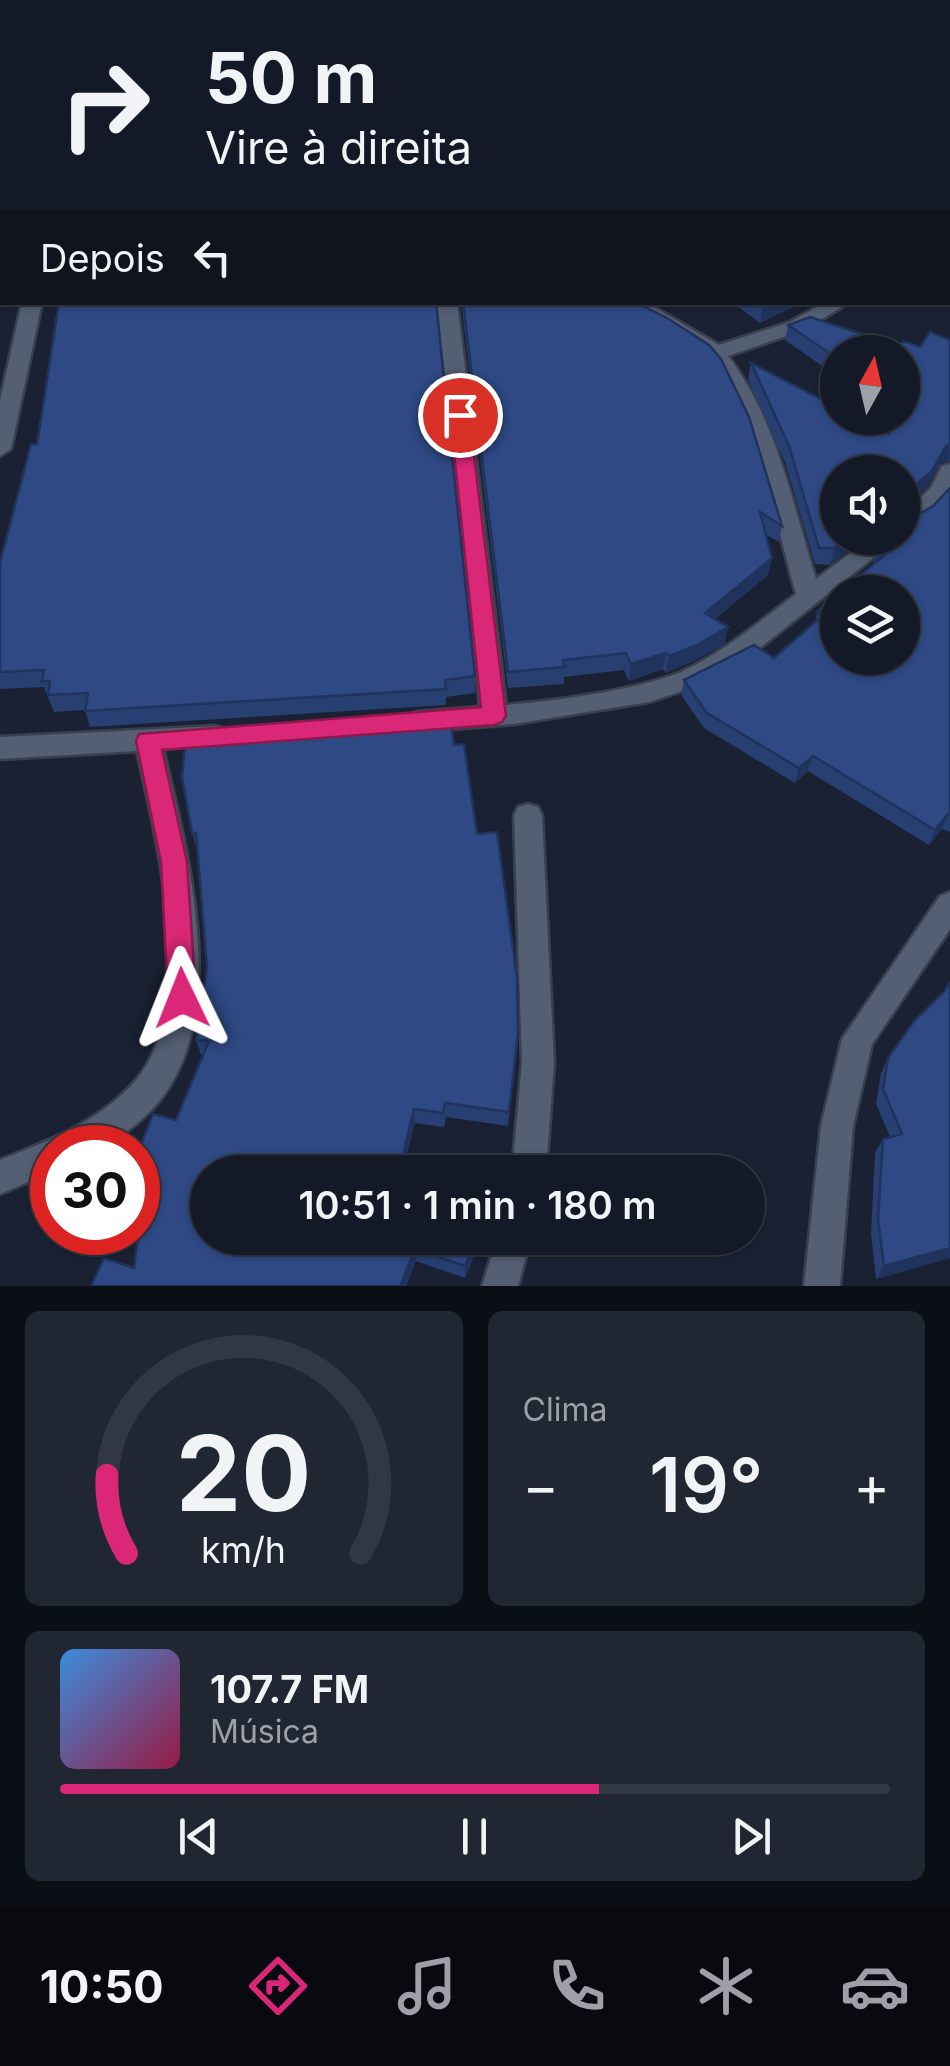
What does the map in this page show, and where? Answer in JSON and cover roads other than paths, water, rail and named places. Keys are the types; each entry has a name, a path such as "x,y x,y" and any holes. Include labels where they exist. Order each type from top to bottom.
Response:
{"street":[{"path":"0,448 31,305"},
{"path":"446,305 494,716"},
{"path":"634,305 716,353 733,377 752,420 809,596"},
{"path":"716,353 796,326 835,305"},
{"path":"920,511 948,480 950,470"},
{"path":"398,723 494,716 649,692 691,678 742,648 863,555"},
{"path":"0,748 244,734"},
{"path":"109,1125 138,1103 165,1067 182,1020 174,862 148,741"},
{"path":"528,815 538,1062 530,1155"},
{"path":"822,1286 837,1126 858,1039 950,906"},
{"path":"0,1177 30,1165"},
{"path":"500,1286 509,1255"}]}
